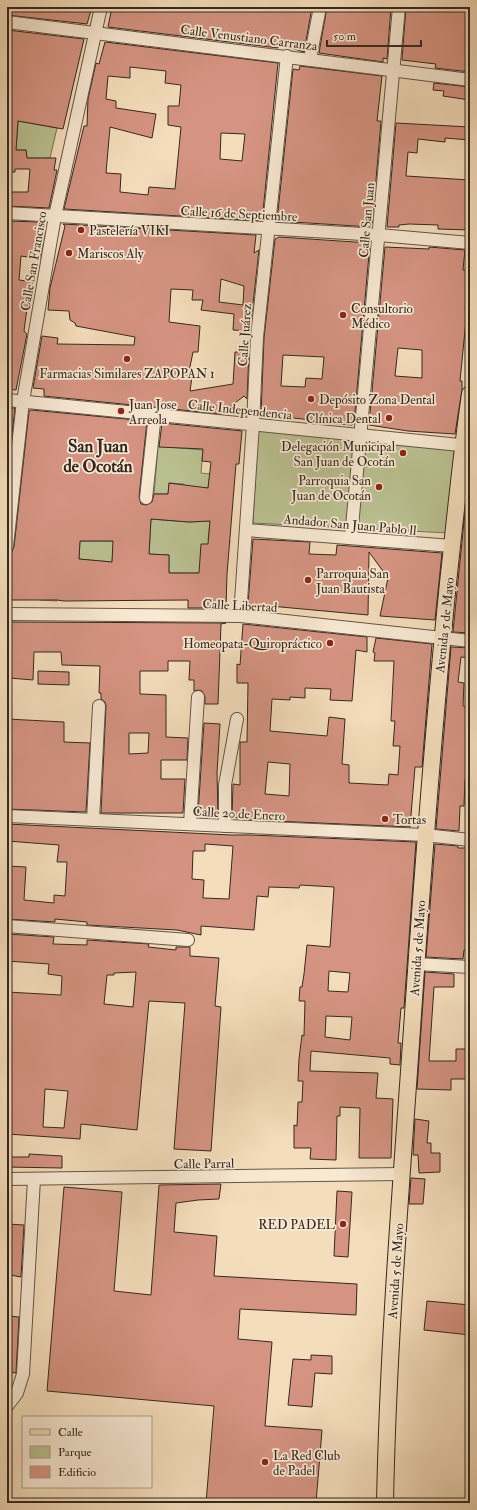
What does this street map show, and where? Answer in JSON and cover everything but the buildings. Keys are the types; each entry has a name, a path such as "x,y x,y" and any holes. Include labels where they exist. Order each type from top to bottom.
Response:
{"main road":[{"name":"Avenida 5 de Mayo","path":"385,1503 391,1329 425,835 452,546 466,446 470,394"}],"street":[{"name":"Calle San Francisco","path":"7,546 23,401 55,216 101,7"},
{"path":"310,59 320,7"},
{"name":"Calle San Juan","path":"351,538 399,7"},
{"name":"Calle Venustiano Carranza","path":"7,22 470,80"},
{"name":"Calle Juárez","path":"240,616 253,424 257,337 287,56"},
{"name":"Calle 16 de Septiembre","path":"7,213 268,230 379,235 470,244"},
{"name":"Calle Independencia","path":"7,400 360,434 466,446"},
{"path":"146,498 155,414"},
{"name":"Andador San Juan Pablo ll","path":"246,530 452,546"},
{"name":"Calle Libertad","path":"7,614 240,616 470,641"},
{"path":"190,824 198,697"},
{"path":"93,820 99,706"},
{"path":"225,826 225,785 237,719"},
{"name":"Calle 20 de Enero","path":"7,816 425,835 470,840"},
{"path":"7,926 188,940"},
{"path":"416,964 470,967"},
{"name":"Calle Parral","path":"7,1179 402,1174"},
{"path":"7,1406 17,1393 23,1374 34,1179"}],"green space":[{"path":"18,121 57,128 50,158 27,158 26,150 16,150"},
{"path":"258,428 457,450 449,533 253,523"},
{"path":"158,446 203,450 201,473 210,474 208,488 183,491 184,484 169,483 168,494 154,494"},
{"path":"151,519 189,522 210,521 208,540 230,541 229,545 199,573 169,573 169,555 149,554"},
{"path":"80,541 114,541 112,562 79,559"},
{"path":"43,555 79,559 58,575 57,601 40,600"}],"place":[{"name":"Pastelería VIKI","path":"81,230"},
{"name":"Mariscos Aly","path":"69,253"},
{"name":"Consultorio Médico","path":"343,315"},
{"name":"Farmacias Similares ZAPOPAN 1","path":"127,359"},
{"name":"Depósito Zona Dental","path":"311,399"},
{"name":"Juan Jose Arreola","path":"121,411"},
{"name":"Clínica Dental","path":"389,418"},
{"name":"Delegación Municipal San Juan de Ocotán","path":"403,453"},
{"name":"Parroquia San Juan de Ocotán","path":"379,487"},
{"name":"Parroquia San Juan Bautista","path":"308,580"},
{"name":"Homeopata-Quiropráctico","path":"330,643"},
{"name":"Tortas","path":"385,819"},
{"name":"RED PADEL","path":"343,1224"},
{"name":"La Red Club de Padel","path":"265,1462"}],"district":[{"name":"San Juan de Ocotán","path":"98,456"}]}
